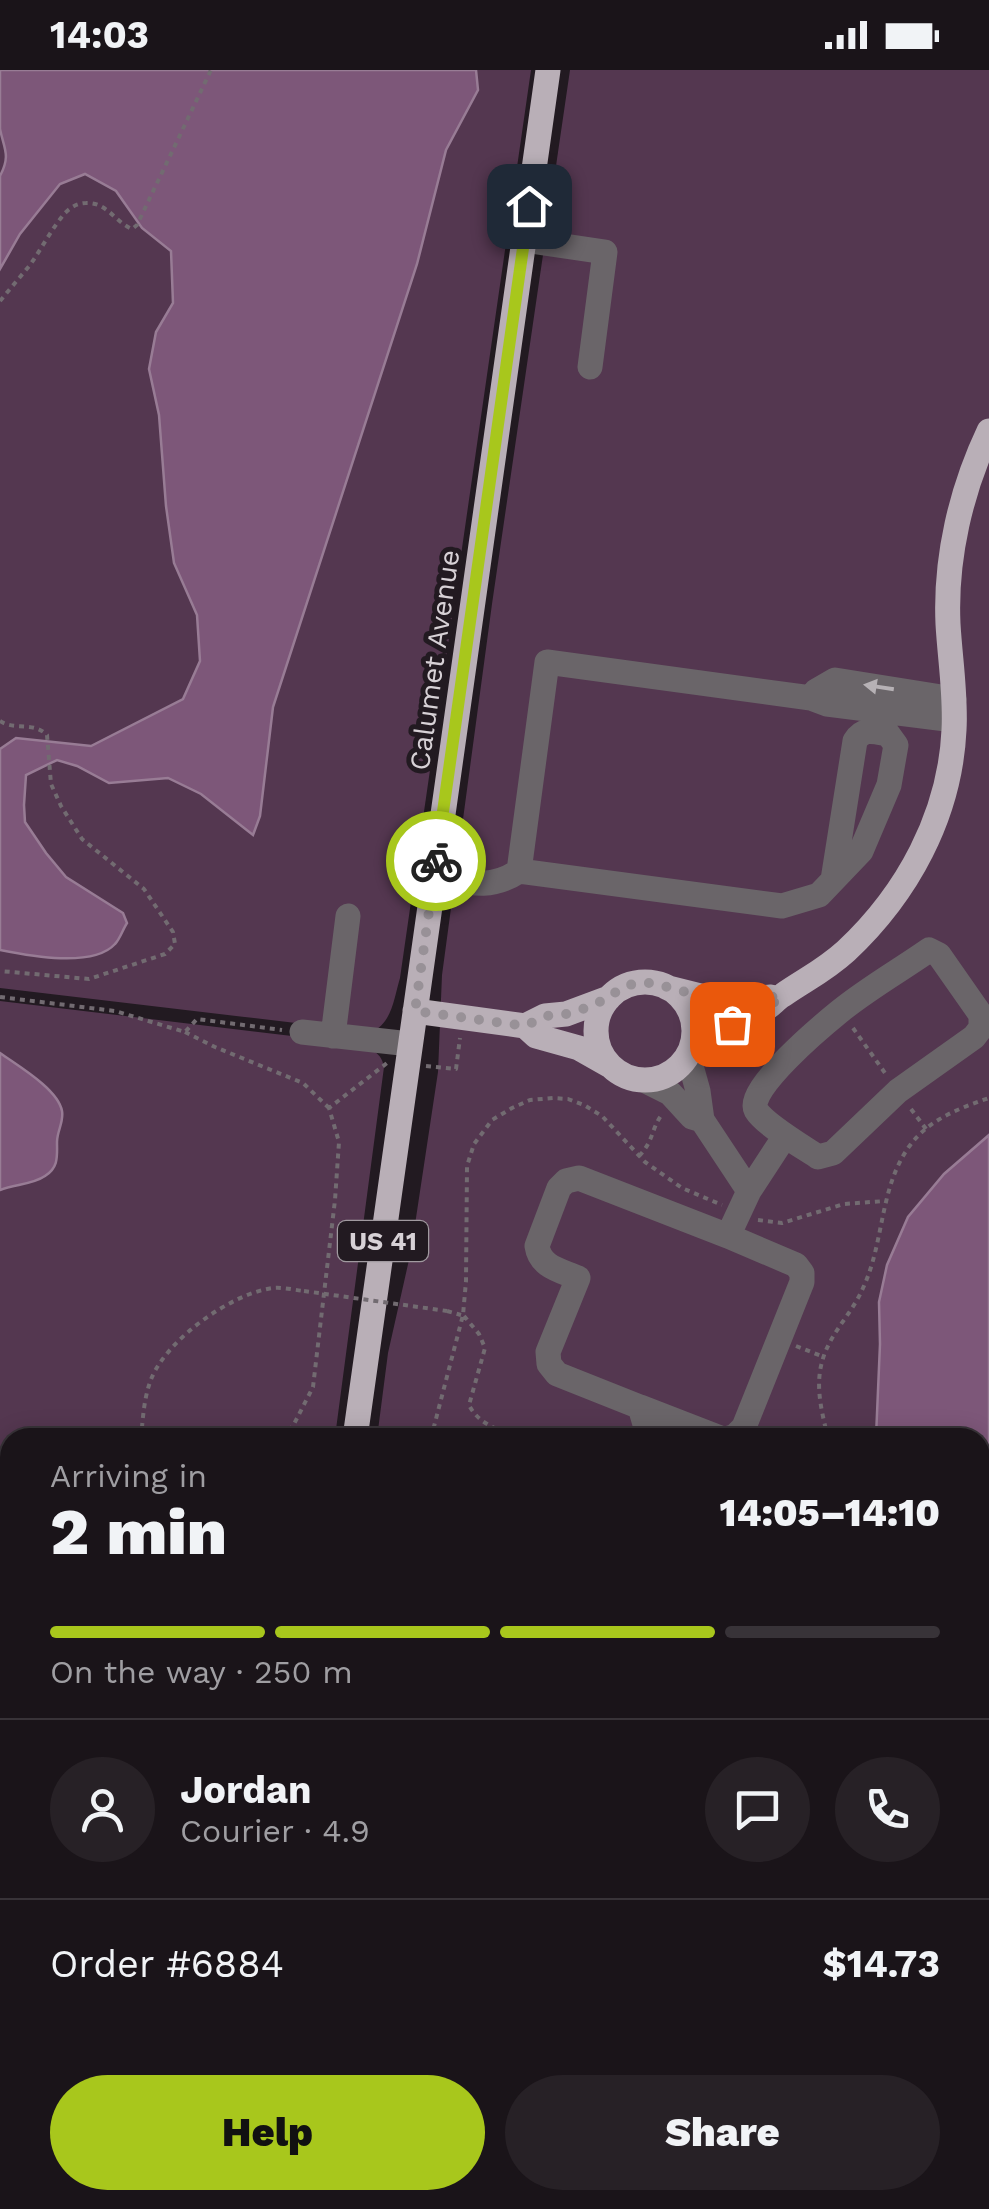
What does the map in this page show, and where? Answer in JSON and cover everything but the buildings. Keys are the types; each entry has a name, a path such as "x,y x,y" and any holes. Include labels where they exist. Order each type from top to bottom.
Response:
{"main road":[{"name":"Calumet Avenue","path":"356,1428 548,70"},
{"path":"608,998 596,1024 601,1053 620,1074 646,1081 660,1078 674,1072 690,1052 732,1024 769,1007 843,954 879,917 910,873 933,824 952,754 950,575 962,505 989,431"},
{"path":"415,1011 525,1026 608,998 636,983 652,983 720,1001 781,996"},
{"path":"668,988 680,996 693,1021 690,1052"},
{"path":"525,1026 536,1036 580,1048 610,1065"}],"street":[{"path":"524,240 605,252 590,367"},
{"path":"519,871 547,662 811,698 827,704 954,710"},
{"path":"434,876 488,884 519,871 782,906 819,896 861,851 876,818 896,745 888,734 866,731 858,734 855,741 833,880"},
{"path":"333,1036 348,916"},
{"path":"929,950 939,955 981,1015 981,1028 898,1091 833,1153 818,1157 756,1111 754,1103 778,1068 841,1010 929,950"},
{"path":"302,1032 410,1044"},
{"path":"690,1052 702,1120 749,1190"},
{"path":"646,1081 670,1092 692,1116 702,1120"},
{"path":"728,1236 749,1190 786,1136"},
{"path":"694,1428 557,1374 549,1364 548,1352 578,1278 545,1264 538,1256 537,1246 559,1188 566,1181 579,1178 728,1236 796,1265 802,1273 802,1282 743,1428"},
{"path":"640,1407 645,1428"}],"path":[{"path":"0,301 73,206 84,202 95,205 108,210 124,226 137,226 210,70"},
{"path":"0,721 14,727 32,726 48,738 50,784 61,806 82,839 144,890 173,932 175,944 166,954 89,979 0,971"},
{"path":"0,997 116,1011 184,1032 303,1082 329,1108 339,1142 313,1387 291,1428"},
{"path":"841,1010 926,1129"},
{"path":"184,1032 198,1019 302,1032"},
{"path":"329,1108 386,1063"},
{"path":"639,1157 649,1146 658,1120 676,1098"},
{"path":"826,1428 820,1385 824,1357 863,1290 896,1166 914,1140 937,1120 989,1098"},
{"path":"142,1428 153,1374 180,1339 229,1303 276,1288 464,1315 485,1348 469,1405 475,1417 494,1428"},
{"path":"434,1428 464,1315"},
{"path":"779,1340 824,1357"}],"shaded area":[{"path":"0,70 531,70 400,978 388,1017 371,1032 0,988"},
{"path":"0,70 476,70 478,90 446,150 417,264 273,707 260,816 253,835 201,794 168,778 109,783 57,760 26,775 25,822 46,853 66,877 123,913 127,923 117,942 105,951 77,958 0,950 0,749 16,738 91,746 183,699 200,661 197,615 174,563 159,415 149,369 156,332 173,303 171,251 142,228 116,191 85,174 60,184 20,234 0,269 0,176 6,157 0,129"},
{"path":"570,70 989,70 989,1135 944,1174 879,1302 876,1428 378,1428 438,1072 442,975"},
{"path":"0,1001 351,1043 376,1053 384,1067 336,1428 0,1428"},
{"path":"0,1053 53,1094 62,1115 53,1169 34,1181 0,1190"},
{"path":"989,1135 989,1428 876,1428 879,1302 887,1265 908,1217 944,1174"}],"way so far":[{"path":"436,861 415,1011 525,1026 546,1016 586,1008 636,983 652,983 720,1001 781,996 769,1007 732,1024"}],"route":[{"path":"436,861 529,206"}]}
